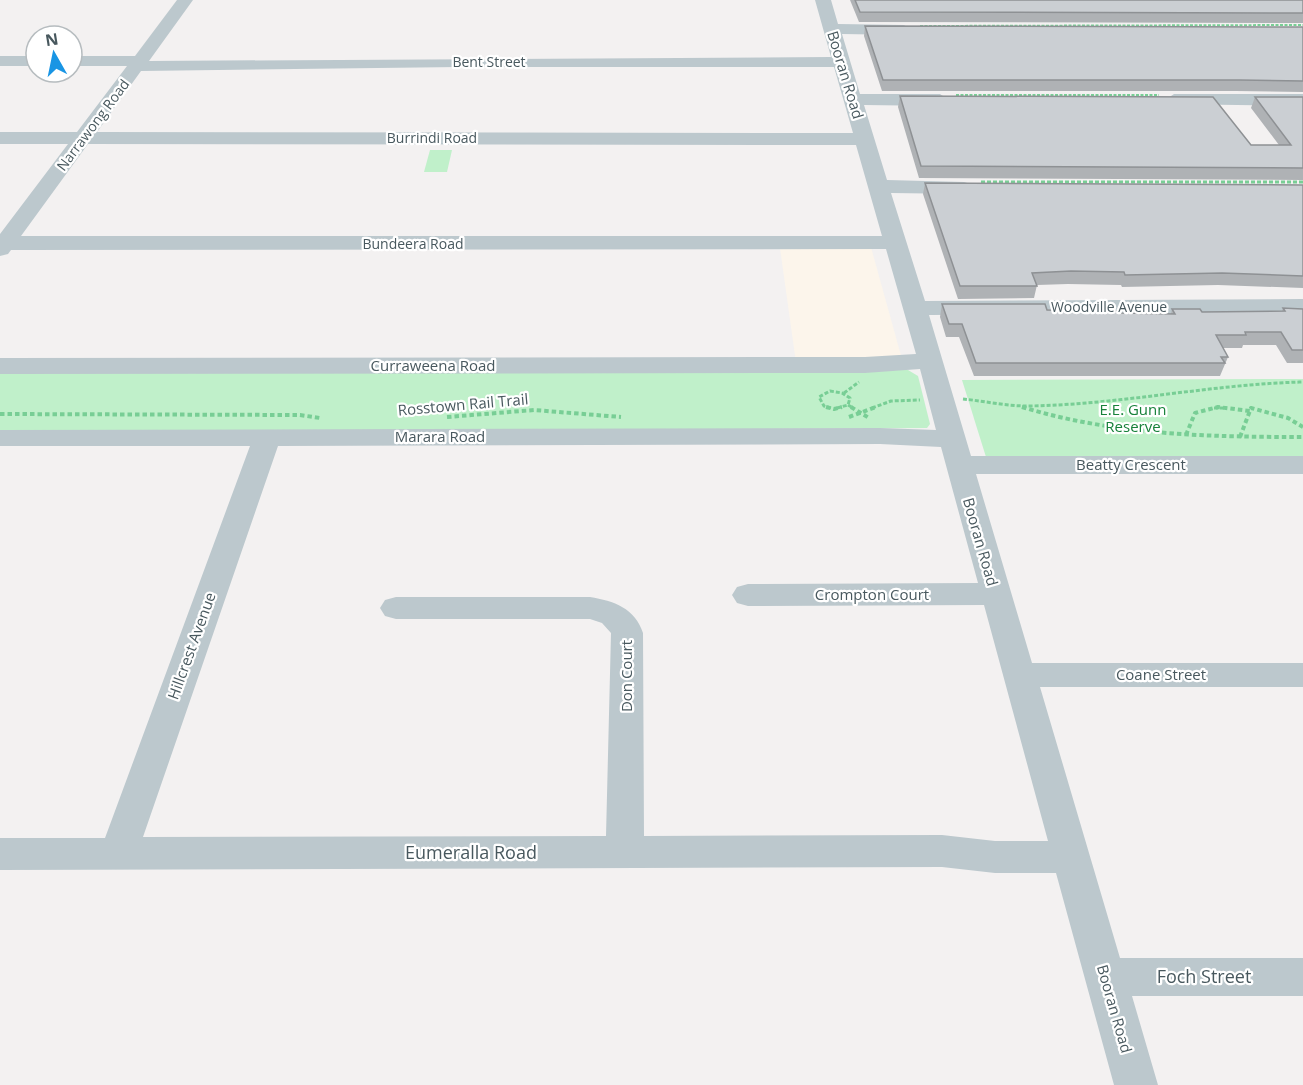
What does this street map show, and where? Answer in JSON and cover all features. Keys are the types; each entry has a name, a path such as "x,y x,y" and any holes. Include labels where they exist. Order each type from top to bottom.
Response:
{"street":[{"name":"Narrawong Road","path":"4,241 185,0"},
{"name":"Booran Road","path":"823,0 915,308 1136,1085"},
{"path":"832,30 920,28"},
{"path":"0,61 24,61"},
{"name":"Bent Street","path":"84,62 138,64 841,62"},
{"path":"853,101 955,98"},
{"path":"1161,98 1303,100"},
{"name":"Burrindi Road","path":"0,138 864,139"},
{"path":"879,189 983,185"},
{"name":"Bundeera Road","path":"4,241 896,244"},
{"name":"Woodville Avenue","path":"915,308 1303,306"},
{"name":"Curraweena Road","path":"0,366 930,364"},
{"name":"Marara Road","path":"0,438 880,436 953,446"},
{"name":"Hillcrest Avenue","path":"118,854 267,437"},
{"name":"Beatty Crescent","path":"953,446 1303,465"},
{"name":"Crompton Court","path":"748,595 995,594"},
{"name":"Don Court","path":"396,608 590,608 610,613 622,622 627,633 626,853"},
{"name":"Coane Street","path":"1018,675 1303,675"},
{"name":"Eumeralla Road","path":"0,854 942,851 995,857 1068,850"},
{"name":"Foch Street","path":"1105,977 1303,976"}],"path":[{"path":"920,28 1303,25"},
{"path":"955,98 1161,98"},
{"path":"983,185 1303,182"},
{"path":"1018,406 1119,399 1258,382 1303,382"},
{"path":"829,391 840,391 849,398 848,405 829,408 821,403 819,397 829,391"},
{"path":"955,399 1018,406 1078,422 1186,435 1303,437"},
{"path":"845,418 891,401 924,400"},
{"path":"1186,435 1196,412 1218,407 1250,411"},
{"path":"1240,437 1251,408 1288,418 1303,427"},
{"name":"Rosstown Rail Trail","path":"437,419 516,411 582,411 624,417"},
{"path":"0,414 300,415 324,418"}],"shaded area":[{"path":"869,240 905,370 797,370 779,241"}],"green space":[{"path":"430,150 452,150 447,172 424,172"},
{"path":"908,370 918,376 930,424 927,428 0,433 0,371"},
{"name":"E.E. Gunn Reserve","path":"1303,379 1303,457 986,457 962,380"}],"building":[{"path":"855,0 1303,0 1303,13 860,12"},
{"path":"865,26 1303,27 1303,81 883,80"},
{"path":"900,96 1213,97 1251,145 1291,145 1255,97 1303,97 1303,168 921,166"},
{"path":"925,183 1303,185 1303,276 1222,273 1125,275 1124,272 1071,271 1032,273 1037,286 960,286"},
{"path":"942,304 1045,304 1047,310 1175,314 1172,309 1200,309 1202,312 1303,309 1303,350 1292,350 1281,332 1245,332 1246,335 1216,335 1228,357 1221,357 1225,363 976,363 962,324 949,324"}]}
